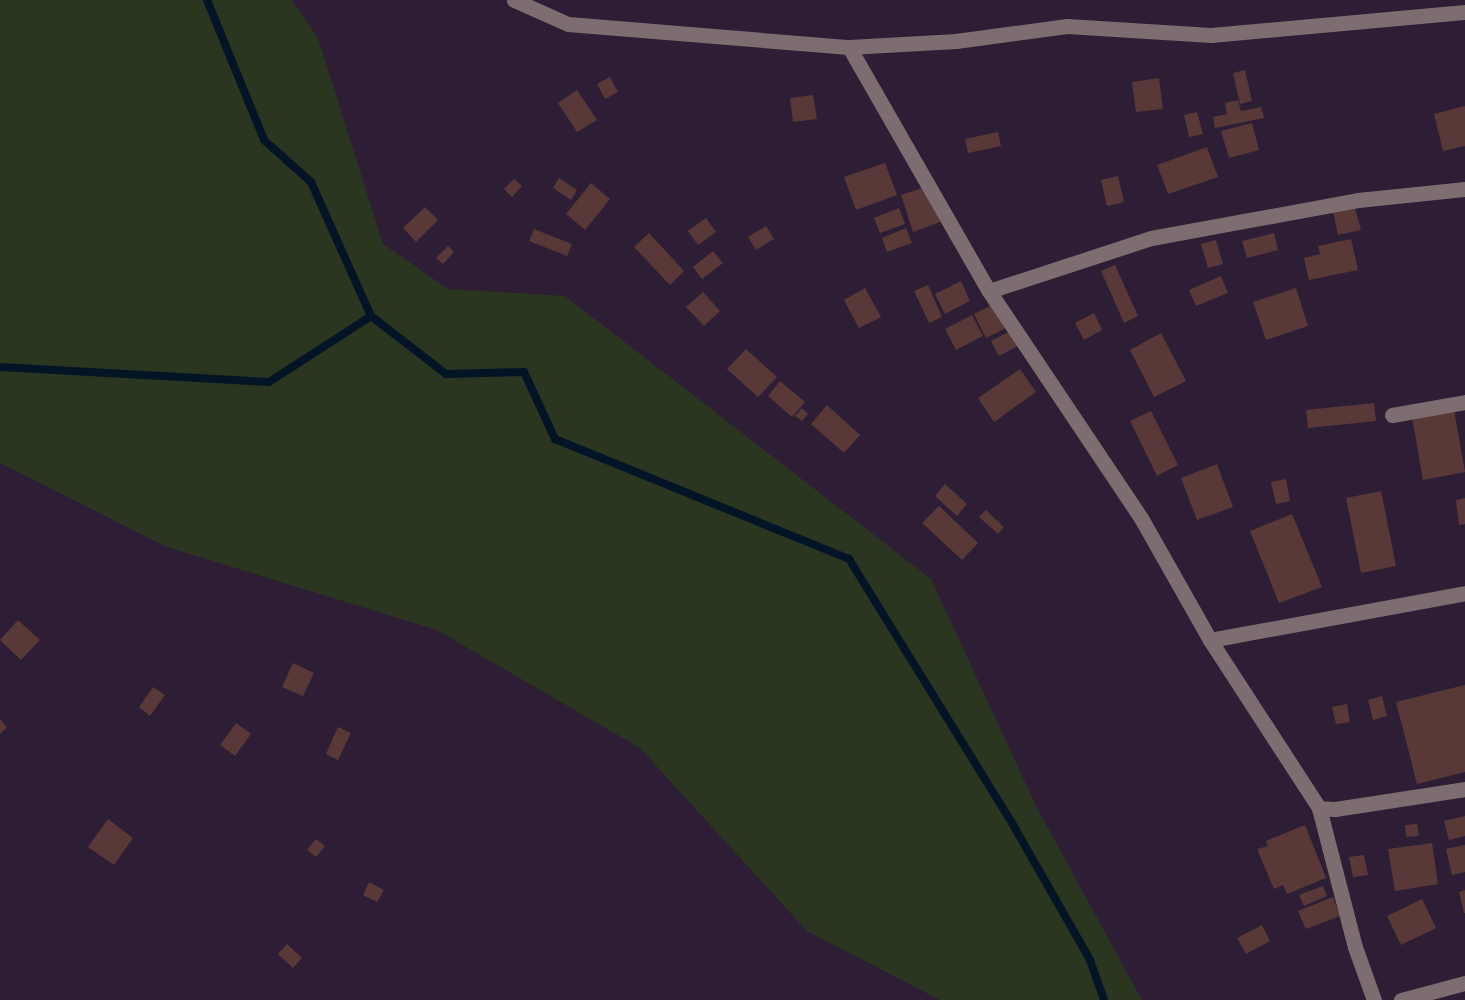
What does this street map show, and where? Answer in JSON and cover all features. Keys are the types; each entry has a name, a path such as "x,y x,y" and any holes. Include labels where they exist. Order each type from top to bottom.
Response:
{"street":[{"path":"514,0 568,24 849,47 956,41 1067,26 1211,35 1465,12"},
{"path":"849,47 989,291 1141,518 1210,640 1319,808 1355,947 1374,1000"},
{"path":"989,291 1151,238 1358,200 1465,189"},
{"path":"1392,415 1465,402"},
{"path":"1210,640 1465,593"},
{"path":"1319,808 1335,809 1465,789"},
{"path":"1401,1000 1465,983"}],"green space":[{"path":"0,0 292,0 318,38 383,244 448,289 565,296 931,579 1037,808 1142,1000 940,1000 807,931 640,748 437,630 167,547 0,463"}],"building":[{"path":"1245,70 1252,101 1240,104 1233,73"},
{"path":"610,77 618,92 605,99 597,84"},
{"path":"1159,78 1163,109 1136,112 1132,82"},
{"path":"577,90 597,120 577,132 558,103"},
{"path":"813,95 817,119 793,122 790,98"},
{"path":"1238,100 1241,111 1261,107 1264,118 1215,128 1213,117 1227,114 1225,103"},
{"path":"1465,106 1465,146 1443,151 1434,114"},
{"path":"1197,112 1203,134 1189,137 1184,115"},
{"path":"1252,123 1259,150 1229,158 1221,131"},
{"path":"998,132 1001,146 968,153 965,139"},
{"path":"1207,147 1218,177 1168,194 1157,165"},
{"path":"885,163 897,195 856,210 844,177"},
{"path":"1118,176 1124,202 1107,206 1101,180"},
{"path":"559,178 577,190 571,200 553,188"},
{"path":"514,179 522,186 512,197 504,189"},
{"path":"591,183 610,199 585,230 566,214"},
{"path":"928,186 940,222 913,232 901,195"},
{"path":"425,207 438,220 416,242 403,228"},
{"path":"899,208 905,224 880,233 874,218"},
{"path":"1355,208 1361,230 1338,235 1333,212"},
{"path":"706,218 716,232 698,245 688,231"},
{"path":"766,226 774,239 756,250 748,237"},
{"path":"906,228 912,243 887,252 882,238"},
{"path":"534,229 572,244 567,256 529,241"},
{"path":"649,233 684,271 670,285 634,247"},
{"path":"1274,233 1278,250 1247,258 1242,241"},
{"path":"1351,239 1358,270 1309,280 1304,258 1320,254 1318,246"},
{"path":"1216,240 1223,264 1208,268 1201,244"},
{"path":"448,246 454,252 443,264 436,258"},
{"path":"713,251 723,263 702,279 693,267"},
{"path":"1115,265 1138,316 1124,323 1101,271"},
{"path":"1221,276 1228,293 1196,306 1189,290"},
{"path":"961,281 970,301 945,314 935,294"},
{"path":"928,285 942,317 929,323 914,291"},
{"path":"865,288 881,317 859,328 844,300"},
{"path":"1296,288 1308,326 1266,340 1253,302"},
{"path":"703,292 720,311 704,326 686,307"},
{"path":"996,303 1008,327 986,338 974,314"},
{"path":"1094,313 1102,330 1084,340 1075,323"},
{"path":"972,315 983,336 956,350 945,329"},
{"path":"1010,331 1018,346 999,356 991,341"},
{"path":"1161,333 1186,381 1154,397 1130,350"},
{"path":"746,349 777,377 758,397 727,369"},
{"path":"1020,369 1036,392 994,422 978,398"},
{"path":"780,381 805,402 792,417 768,396"},
{"path":"1374,403 1376,421 1308,428 1306,410"},
{"path":"827,405 860,435 844,453 811,424"},
{"path":"802,408 808,414 802,421 795,416"},
{"path":"1454,410 1465,472 1423,480 1412,417"},
{"path":"1151,411 1178,465 1157,476 1130,421"},
{"path":"1217,464 1233,507 1197,520 1181,478"},
{"path":"1286,479 1290,501 1276,504 1271,482"},
{"path":"945,484 967,504 957,516 935,496"},
{"path":"1381,491 1396,566 1361,573 1346,498"},
{"path":"1465,498 1465,524 1459,525 1456,500"},
{"path":"939,506 978,543 962,560 922,523"},
{"path":"986,510 1004,527 998,534 979,517"},
{"path":"1292,514 1322,587 1279,603 1250,531"},
{"path":"18,620 40,640 21,660 0,640"},
{"path":"293,663 314,673 303,696 282,687"},
{"path":"1465,685 1465,772 1417,784 1396,702"},
{"path":"153,687 165,695 150,716 139,707"},
{"path":"1382,696 1387,716 1373,720 1368,700"},
{"path":"1347,704 1350,722 1336,724 1332,707"},
{"path":"0,719 7,727 0,734"},
{"path":"236,723 251,734 235,756 220,745"},
{"path":"338,727 351,733 338,760 326,754"},
{"path":"1465,816 1465,836 1449,840 1444,821"},
{"path":"108,819 133,838 114,865 88,847"},
{"path":"1417,824 1419,836 1406,837 1405,825"},
{"path":"1305,825 1326,878 1287,894 1283,885 1274,889 1257,849 1268,846 1266,841"},
{"path":"316,839 325,846 316,857 307,850"},
{"path":"1432,843 1438,884 1395,891 1388,849"},
{"path":"1465,845 1465,872 1452,875 1446,849"},
{"path":"1364,855 1368,875 1353,877 1349,857"},
{"path":"369,882 384,890 377,902 363,895"},
{"path":"1323,886 1327,896 1304,906 1299,895"},
{"path":"1465,890 1465,913 1464,913 1459,892"},
{"path":"1333,897 1340,916 1306,929 1298,911"},
{"path":"1422,899 1436,928 1401,945 1387,916"},
{"path":"1262,925 1270,941 1246,954 1237,938"},
{"path":"287,944 302,958 293,968 278,954"}],"waterway":[{"path":"207,0 264,140 311,182 371,316 446,374 524,372 555,439 849,559 1012,823 1090,960 1104,1000"},
{"path":"0,367 269,382 371,316"}]}
